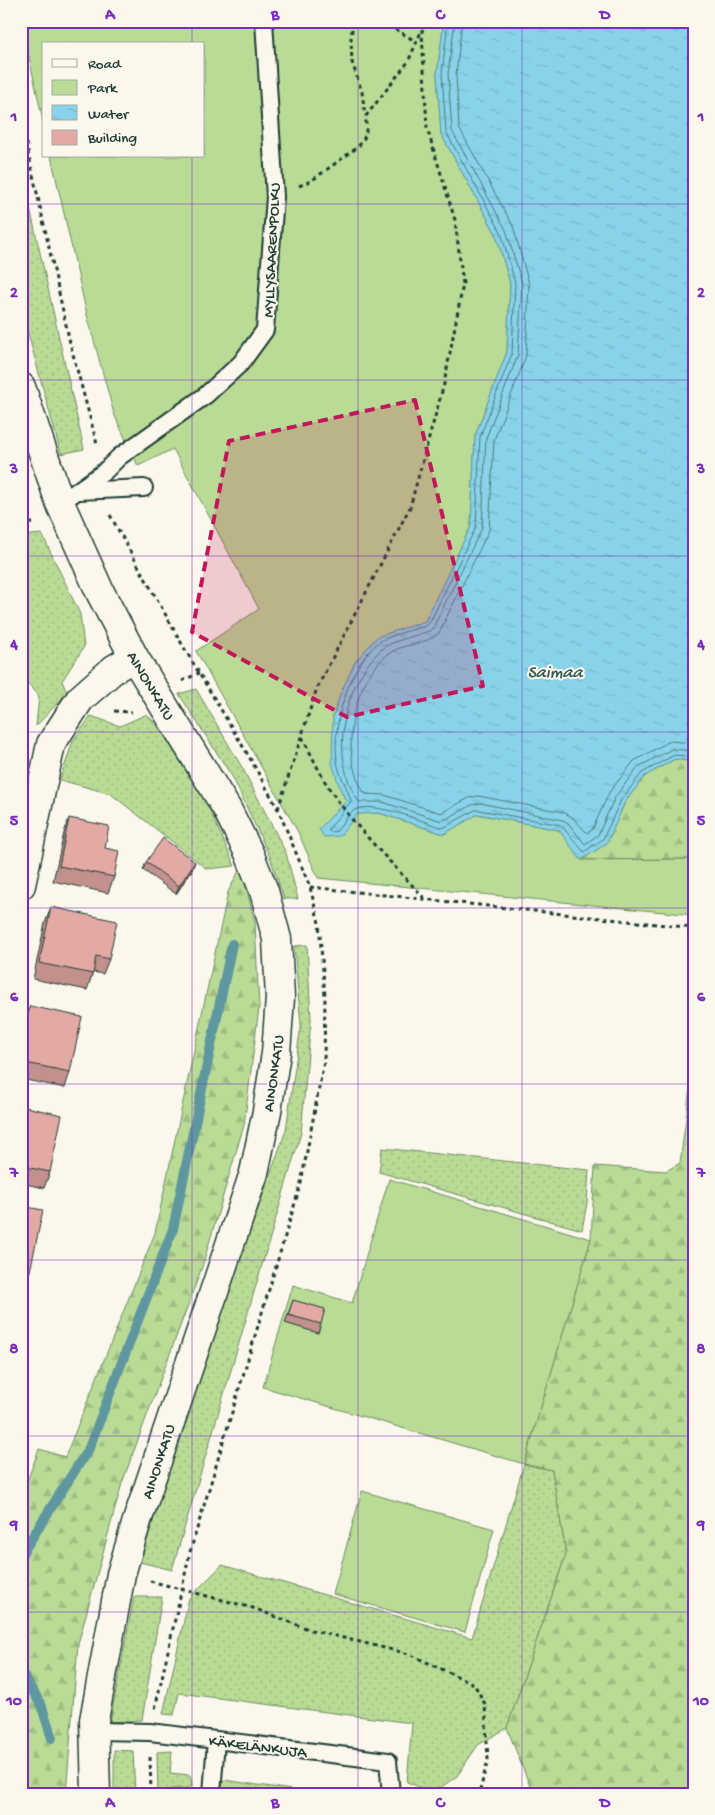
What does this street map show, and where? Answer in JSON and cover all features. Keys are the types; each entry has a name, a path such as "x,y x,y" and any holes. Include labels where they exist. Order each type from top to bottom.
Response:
{"street":[{"name":"AINONKATU","path":"21,387 69,497 100,592 134,657 227,809 249,853 264,891 277,939 280,998 276,1053 267,1111 254,1172 140,1511 122,1574 96,1710 96,1794"},
{"path":"21,885 51,744 80,699 114,670 134,657"}],"lane":[{"name":"MYLLYSAARENPOLKU","path":"69,497 104,472 119,457 206,395 241,363 265,330 275,197 264,21"},
{"path":"69,497 101,490 144,488"},
{"name":"KÄKELÄNKUJA","path":"95,1731 150,1732 388,1761 391,1794"},
{"path":"212,1794 216,1740"}],"path":[{"path":"275,197 311,181 358,147 366,135 366,116 362,92 352,62 351,39 353,21"},
{"path":"381,21 417,42"},
{"path":"366,116 408,62 426,21"},
{"path":"278,809 318,688 410,506 444,384 463,284 455,220 427,128 422,31"},
{"path":"21,120 66,325 88,404 104,472"},
{"path":"101,490 109,513 278,809 310,887 319,923 325,996 324,1061 301,1182 190,1552 150,1732 151,1794"},
{"path":"302,737 328,787 358,825 425,899"},
{"path":"310,887 694,928"},
{"path":"122,1574 253,1608 311,1630 409,1654 474,1684 485,1704 488,1760 479,1794"}],"highlighted area":[{"path":"415,400 483,686 347,717 192,632 229,441"}],"green space":[{"path":"21,21 444,21 437,74 441,134 496,234 510,283 507,352 475,436 471,526 425,621 377,637 355,662 333,716 339,786 346,801 319,830 339,836 357,814 379,813 444,834 477,814 559,830 582,860 694,859 694,915 318,878 298,832 196,651 259,609 173,449 138,466 114,414 87,315 51,158 205,158 205,42 42,42 42,116"},
{"path":"21,168 84,449 61,454 21,308"},
{"path":"42,534 80,614 84,647 62,681 67,693 36,726 39,696 21,675 21,589 27,582 21,576 21,536"},
{"path":"196,689 243,769 286,853 298,899 284,899 270,857 233,778 179,694"},
{"path":"147,714 160,729 207,804 235,866 207,869 111,794 60,780 73,741 91,716 120,726"},
{"path":"675,759 694,762 694,859 581,860 607,843 625,802 645,776"},
{"path":"241,867 255,922 259,1008 244,1125 202,1267 122,1483 78,1644 66,1794 21,1794 21,1497 39,1449 65,1457 155,1233 228,892"},
{"path":"307,945 311,1020 301,1133 172,1570 140,1562 203,1364 286,1130 301,1025 294,946"},
{"path":"694,1058 694,1794 533,1794 507,1728 566,1554 552,1470 524,1464 591,1239 595,1166 666,1171 680,1163"},
{"path":"382,1148 589,1170 587,1203 582,1230 379,1172"},
{"path":"389,1179 591,1239 524,1464 263,1387 293,1285 352,1303"},
{"path":"524,1464 552,1470 566,1554 507,1728 478,1745 457,1776 433,1793 407,1782 412,1723 179,1693 174,1715 163,1714 189,1598 222,1565 472,1638"},
{"path":"362,1491 494,1529 465,1632 333,1594"},
{"path":"134,1597 162,1597 142,1720 110,1722"},
{"path":"114,1750 133,1751 135,1794 114,1794"},
{"path":"172,1751 170,1773 190,1775 192,1785 189,1788 170,1789 171,1794 158,1794 157,1752"},
{"path":"224,1780 292,1790 292,1794 220,1793"}],"water":[{"name":"Saimaa","path":"444,21 694,21 694,762 675,759 645,776 625,802 607,843 581,860 559,830 478,814 444,834 379,813 357,814 340,836 324,837 319,829 346,801 339,786 332,762 333,716 355,662 377,637 425,621 471,526 475,436 507,352 510,283 496,234 441,134 437,74"}],"building":[{"path":"69,818 109,826 105,848 119,851 114,877 59,866"},
{"path":"163,838 195,862 179,886 146,862"},
{"path":"51,907 117,921 109,959 96,956 93,974 39,963"},
{"path":"30,1006 82,1017 70,1072 21,1062 21,1046"},
{"path":"21,1106 62,1115 50,1172 21,1166"},
{"path":"21,1206 43,1210 30,1271 21,1269"},
{"path":"293,1300 325,1309 321,1324 288,1315"}],"waterway":[{"path":"21,1555 89,1448 173,1229 232,944"},
{"path":"21,1672 41,1704 52,1738"}]}
